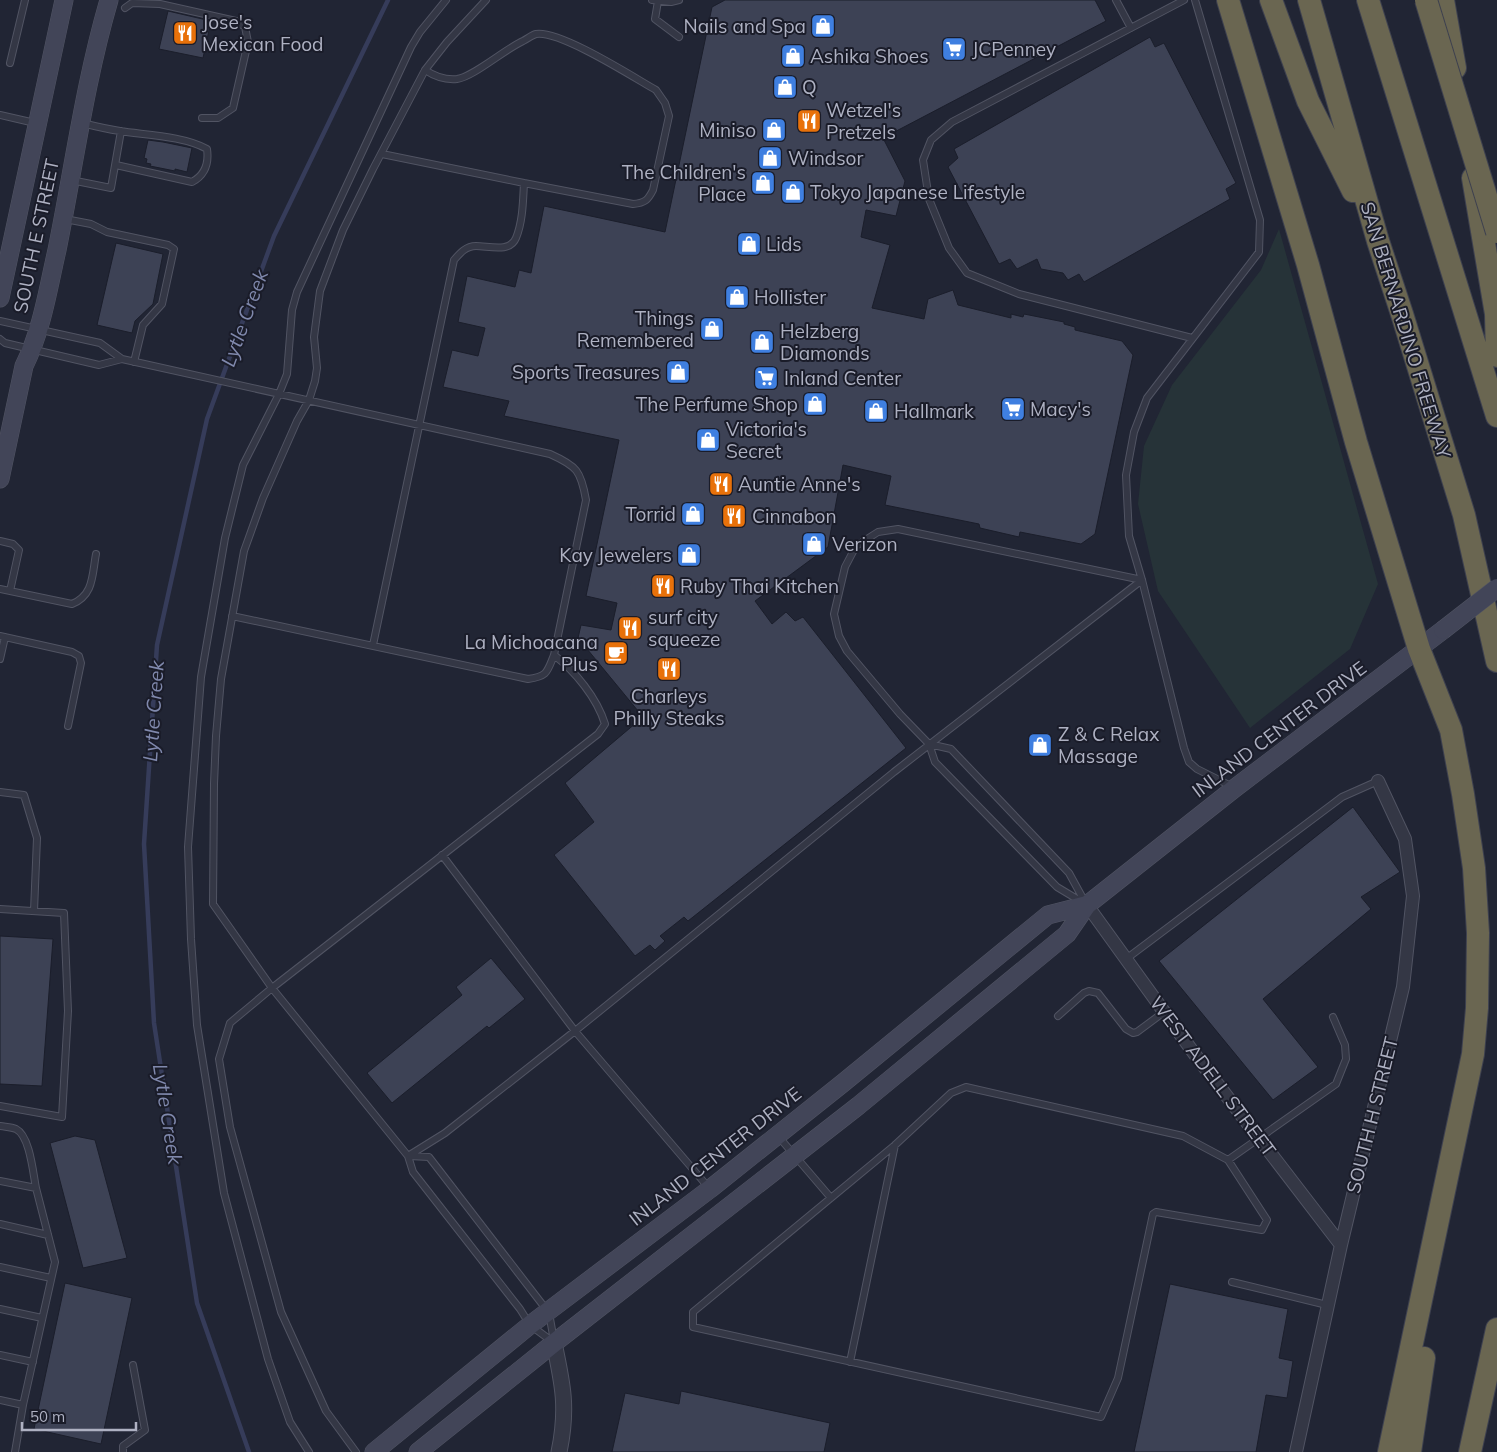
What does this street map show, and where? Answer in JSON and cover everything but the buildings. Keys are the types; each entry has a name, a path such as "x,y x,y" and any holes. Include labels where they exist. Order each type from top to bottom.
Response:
{"highway":[{"path":"1228,0 1308,265 1356,442 1420,649 1451,730 1474,868 1478,933 1477,1008 1473,1054 1389,1452"},
{"path":"1272,0 1308,101 1378,241"},
{"name":"SAN BERNARDINO FREEWAY","path":"1309,0 1378,241 1464,515 1497,661"},
{"path":"1368,0 1497,416"},
{"path":"1426,0 1497,232"},
{"path":"1443,0 1496,314 1497,356"},
{"path":"1410,1452 1428,1329 1467,1132 1466,1091"},
{"path":"1470,1452 1497,1329"}],"main road":[{"name":"SOUTH E STREET","path":"0,298 62,0"},
{"name":"SOUTH E STREET","path":"0,479 24,366 32,349 43,313 63,219 80,123 109,0"},
{"name":"INLAND CENTER DRIVE","path":"418,1452 554,1343 794,1156 1067,934 1087,905 1235,788 1420,649 1497,588"},
{"name":"INLAND CENTER DRIVE","path":"374,1452 530,1325 710,1189 1048,915 1087,905"}],"street":[{"name":"SOUTH H STREET","path":"1296,1452 1327,1305 1403,987 1413,896 1404,839 1378,780"},
{"name":"WEST ADELL STREET","path":"1087,905 1258,1138 1341,1245"},
{"path":"554,1343 564,1391 565,1415 559,1452"}],"lane":[{"path":"10,63 25,0"},
{"path":"309,1452 290,1422 268,1359 224,1192 197,1025 191,940 188,847 201,678 225,538 243,465 279,394 286,374 292,310 297,292 411,48 420,32 446,0"},
{"path":"486,0 424,70 344,230 320,291 314,337 316,375 309,400 297,421 262,498 244,551 232,616 221,679 216,736 212,835 212,904 272,988 408,1156 413,1172 514,1301 530,1325 554,1343"},
{"path":"679,0 671,2 655,1 655,19 680,37"},
{"path":"1116,0 1131,28"},
{"path":"1184,0 952,122 932,140 923,160 929,199 949,248 967,273 1019,294 1192,338"},
{"path":"1195,0 1260,220 1259,252 1147,398 1134,432 1126,475 1127,506 1129,536 1142,580 1184,748 1190,762 1196,769 1235,788"},
{"path":"125,8 132,3 160,4 236,21 245,27 248,42 233,108 218,118 202,118"},
{"path":"382,154 619,202 641,204 648,199 654,190 669,116 665,103 656,90 567,41 549,34 536,34 512,46 471,73 458,79 434,76 424,70"},
{"path":"0,114 37,123"},
{"path":"80,123 121,131 141,132 200,145 207,149 208,157 204,172 192,182 116,165"},
{"path":"70,180 111,188 121,131"},
{"path":"373,645 454,260 460,252 468,248 477,246 498,248 509,245 516,240 522,213 524,183"},
{"path":"63,219 91,224 108,232 168,245 174,249 162,304 143,325 134,362"},
{"path":"0,321 100,343 122,359 134,362 550,454 569,462 582,478 586,500 554,655 547,671 541,677 528,679 232,616"},
{"path":"0,339 5,343 99,365 122,359"},
{"path":"1087,905 1057,887 935,762 929,744 900,714 847,651 839,636 834,614 845,567 856,546 878,532 898,530 1142,580"},
{"path":"0,541 17,546 18,550 10,591"},
{"path":"0,589 72,604 82,600 89,592 96,554"},
{"path":"408,1156 445,1133 575,1031 929,744 1142,580"},
{"path":"0,659 2,637 72,652 79,656 81,663 68,726"},
{"path":"356,1452 326,1410 281,1312 230,1127 219,1059 230,1023 272,988 598,734 605,724 601,709 568,666 554,655"},
{"path":"929,744 950,749 1069,873 1087,905"},
{"path":"1126,959 1342,797 1378,780"},
{"path":"0,792 24,795 37,838 34,911"},
{"path":"442,855 575,1031 710,1189"},
{"path":"0,909 64,913 68,1011 62,1117 0,1106"},
{"path":"1058,1016 1084,993 1089,991 1098,993 1126,1029 1133,1033 1164,1012"},
{"path":"1228,1160 1336,1084 1346,1059 1344,1045 1333,1018"},
{"path":"966,1087 1183,1136 1228,1160 1268,1220 1262,1230 1156,1212 1153,1214 1118,1378 1100,1418 693,1327 694,1312 895,1146 951,1093 966,1087"},
{"path":"0,1126 17,1130 23,1136 28,1147 54,1262 23,1405 15,1452"},
{"path":"777,1135 831,1198"},
{"path":"850,1362 895,1146"},
{"path":"408,1156 428,1158 549,1312 554,1343"},
{"path":"0,1181 36,1188"},
{"path":"0,1224 48,1235"},
{"path":"0,1267 51,1278"},
{"path":"1232,1282 1327,1305"},
{"path":"0,1309 42,1318"},
{"path":"0,1355 33,1362"},
{"path":"123,1452 123,1446 145,1430 133,1365"},
{"path":"0,1400 23,1405"}],"shaded area":[{"path":"1279,229 1378,584 1350,649 1250,728 1158,591 1138,504 1144,446 1172,385 1261,270"}],"waterway":[{"name":"Lytle Creek","path":"249,1452 197,1303 154,1023 144,844 157,645 207,419 274,236 388,0"}],"place":[{"name":"Nails and Spa","path":"823,26"},
{"name":"Jose's Mexican Food","path":"185,33"},
{"name":"JCPenney","path":"954,49"},
{"name":"Ashika Shoes","path":"793,56"},
{"name":"Q","path":"785,87"},
{"name":"Wetzel's Pretzels","path":"809,121"},
{"name":"Miniso","path":"774,130"},
{"name":"Windsor","path":"770,158"},
{"name":"The Children's Place","path":"763,183"},
{"name":"Tokyo Japanese Lifestyle","path":"793,192"},
{"name":"Lids","path":"749,244"},
{"name":"Hollister","path":"737,297"},
{"name":"Things Remembered","path":"712,329"},
{"name":"Helzberg Diamonds","path":"762,342"},
{"name":"Sports Treasures","path":"678,372"},
{"name":"Inland Center","path":"766,378"},
{"name":"The Perfume Shop","path":"815,404"},
{"name":"Macy's","path":"1013,409"},
{"name":"Hallmark","path":"876,411"},
{"name":"Victoria's Secret","path":"708,440"},
{"name":"Auntie Anne's","path":"721,484"},
{"name":"Torrid","path":"693,514"},
{"name":"Cinnabon","path":"734,516"},
{"name":"Verizon","path":"814,544"},
{"name":"Kay Jewelers","path":"689,555"},
{"name":"Ruby Thai Kitchen","path":"663,586"},
{"name":"surf city squeeze","path":"630,628"},
{"name":"La Michoacana Plus","path":"616,653"},
{"name":"Charleys Philly Steaks","path":"669,669"},
{"name":"Z & C Relax Massage","path":"1040,745"}]}
